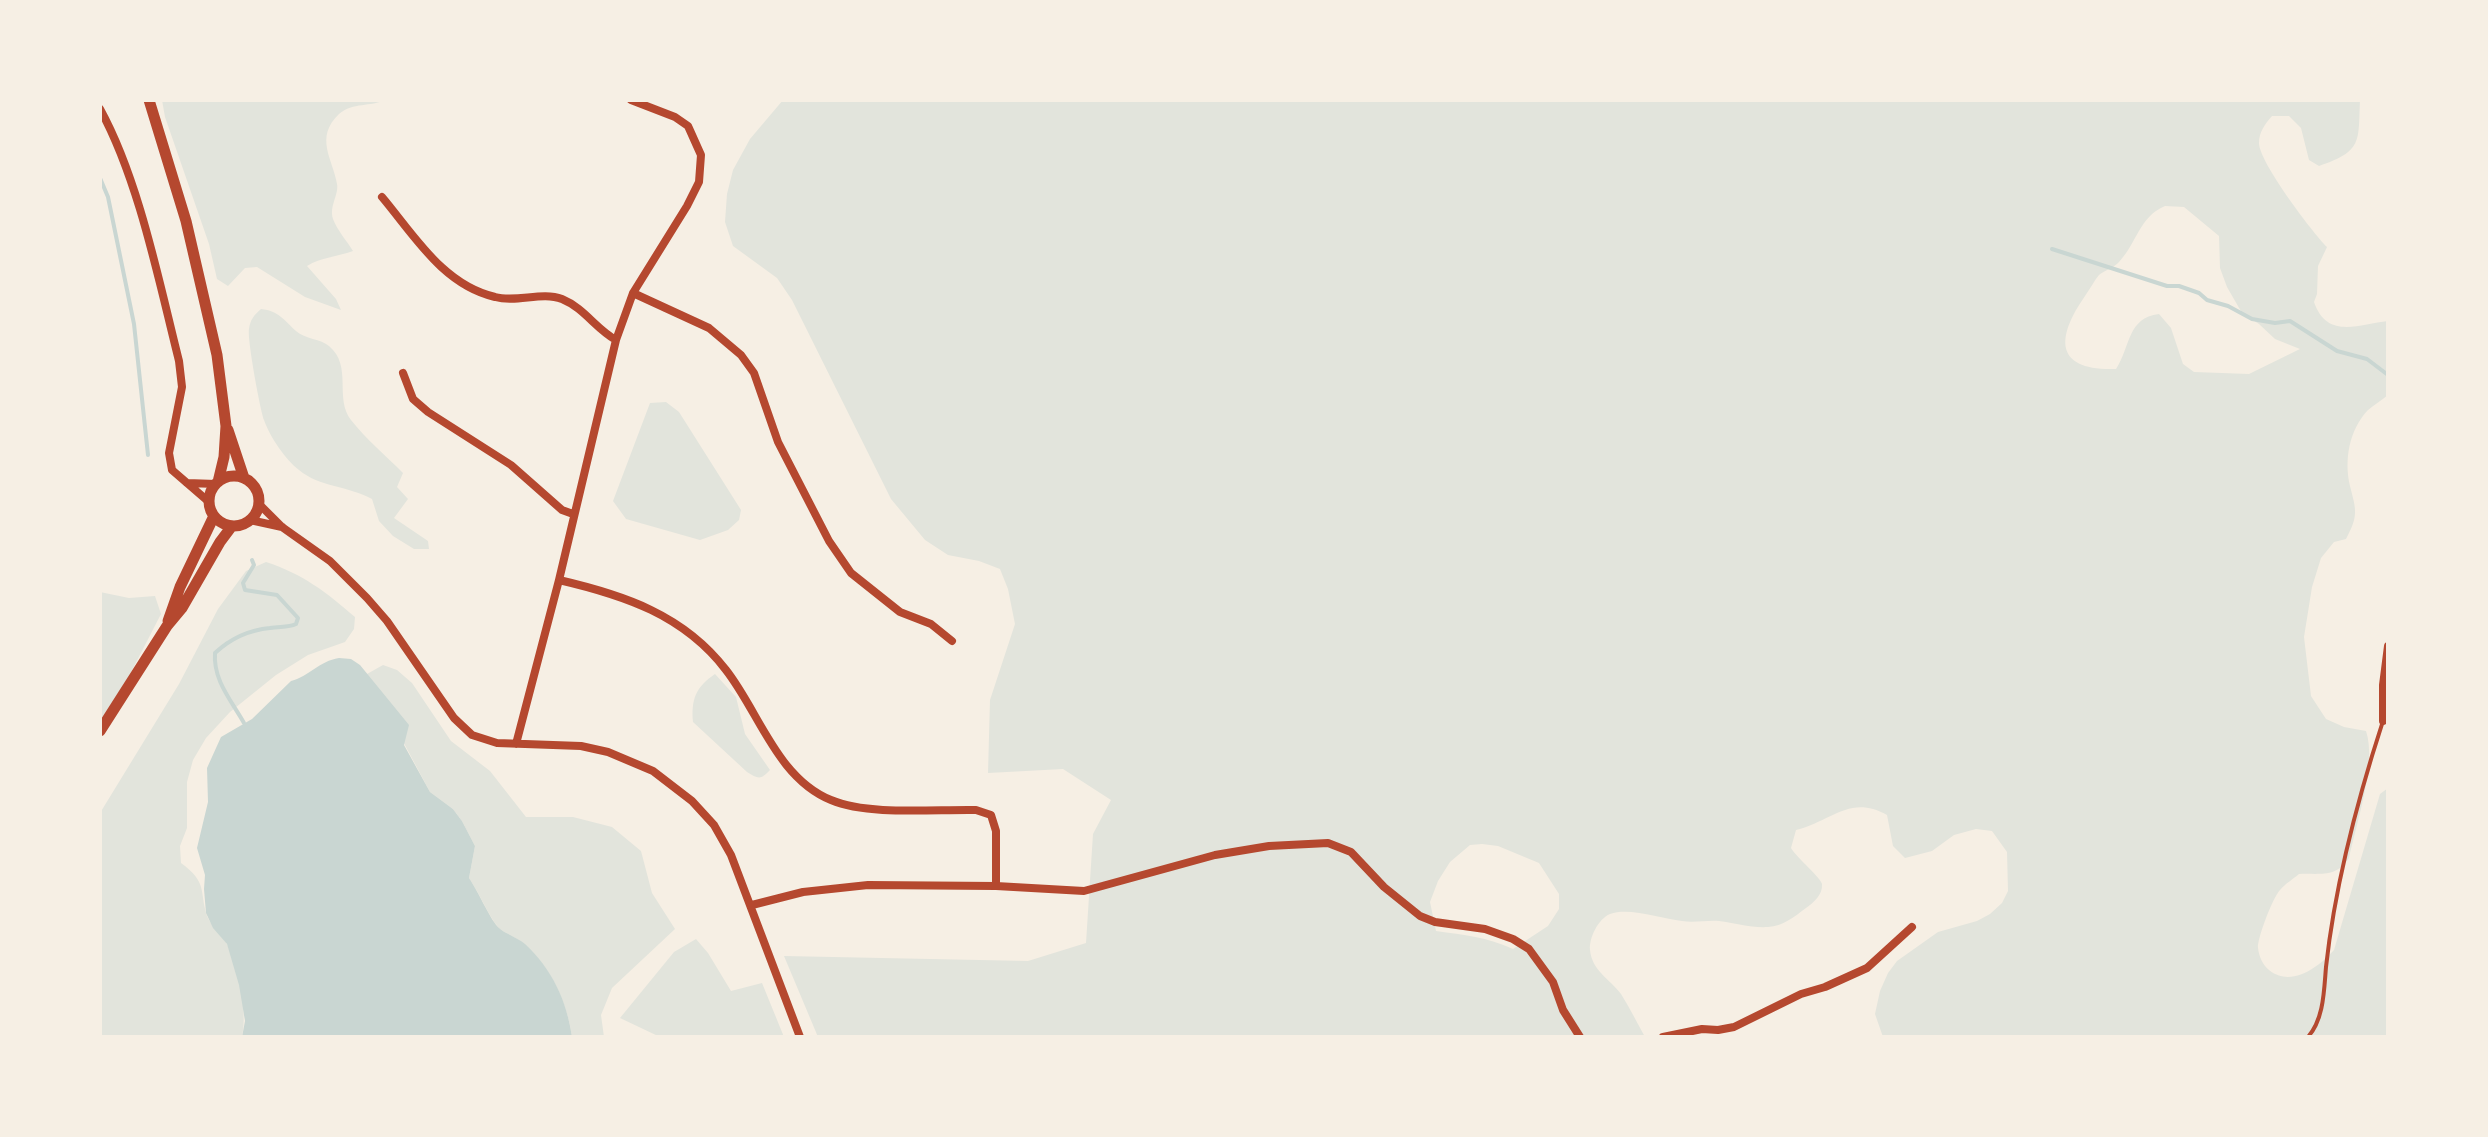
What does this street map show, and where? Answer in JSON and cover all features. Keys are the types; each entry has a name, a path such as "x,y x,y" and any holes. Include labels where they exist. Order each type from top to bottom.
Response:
{"street":[{"path":"149,100 186,221 217,355 226,426 244,478 256,489 259,504 282,527 330,561 367,598 464,729 484,740 581,746 608,752 653,771 692,801 714,825 731,855 800,1037"},
{"path":"516,744 616,340 633,293 699,182 701,155 688,126 675,117 631,100"},
{"path":"100,109 127,173 179,361 181,398 169,462 175,474 209,502 214,516 232,526"},
{"path":"382,197 425,252 467,284 497,298 560,298 585,313 605,334 616,340"},
{"path":"633,293 709,328 741,355 754,373 778,442 829,541 851,573 900,612 931,624 952,641"},
{"path":"403,373 413,399 428,412 511,465 562,510 573,514"},
{"path":"209,502 217,483 226,426"},
{"path":"186,483 217,483 231,476 244,478"},
{"path":"250,520 259,504"},
{"path":"167,626 180,587 214,516"},
{"path":"100,731 232,526 250,520 282,527"},
{"path":"559,580 640,603 685,628 727,670 791,769 823,796 866,808 976,810 991,815 996,831 996,886"},
{"path":"2383,721 2388,646"},
{"path":"752,905 836,887 996,886 1084,891 1215,855 1269,846 1328,843 1351,852 1384,887 1420,916 1435,922 1485,929 1513,939 1529,949 1553,982 1563,1010 1580,1037"},
{"path":"1663,1037 1702,1029 1734,1027 1801,994 1825,987 1867,968 1912,927"}],"lane":[{"path":"2308,1037 2313,1032 2322,1006 2336,897 2363,783 2383,721"}],"shaded area":[{"path":"162,100 385,100 344,110 332,123 326,140 337,184 333,219 353,251 307,266 336,299 341,310 305,297 257,267 245,268 228,286 217,279 209,244 165,117"},
{"path":"783,100 2360,100 2355,143 2351,150 2333,161 2319,166 2309,160 2301,128 2289,116 2272,116 2259,139 2261,152 2277,180 2327,247 2318,266 2314,302 2320,314 2335,326 2388,321 2388,395 2368,410 2352,436 2348,466 2355,518 2346,539 2334,542 2321,558 2312,587 2304,637 2311,696 2326,719 2344,727 2366,731 2369,760 2360,812 2349,858 2333,872 2299,874 2282,888 2266,918 2258,948 2267,968 2286,977 2313,969 2334,950 2380,794 2388,788 2388,1037 1883,1037 1875,1014 1888,973 1897,961 1938,932 1977,921 2002,903 2008,891 2007,852 1992,831 1976,829 1954,835 1932,851 1905,858 1893,846 1887,815 1862,807 1841,811 1796,830 1791,848 1821,881 1822,888 1812,904 1783,923 1755,927 1719,921 1687,922 1627,912 1610,914 1602,920 1591,940 1591,957 1621,994 1645,1037 818,1037 784,956 1028,961 1086,943 1093,834 1111,800 1063,769 988,773 990,700 1015,624 1008,589 1000,569 948,555 925,540 891,499 792,300 777,278 733,246 725,222 727,194 733,170 750,139","holes":["2165,206 2184,207 2219,236 2220,268 2242,313 2275,339 2300,349 2249,374 2194,372 2183,364 2171,328 2159,314 2141,321 2135,327 2116,369 2096,368 2071,358 2066,349 2066,339 2075,312 2099,275 2119,262 2149,217","1470,845 1498,846 1539,863 1559,894 1559,909 1548,926 1513,949 1485,939 1436,931 1430,902 1438,881 1450,862"]},
{"path":"261,309 277,314 300,334 326,344 336,354 342,372 346,411 351,420 403,473 397,487 408,499 394,518 428,541 429,549 414,549 393,536 379,521 372,499 307,476 278,447 264,420 250,346 250,323"},
{"path":"666,402 679,412 741,510 739,520 728,530 700,540 626,519 613,501 650,403"},
{"path":"266,562 314,585 355,617 354,629 345,642 308,655 276,675 230,712 206,738 193,760 187,782 187,828 180,846 181,863 199,882 207,916 226,942 232,957 243,1003 242,1037 100,1037 100,813 179,684 218,609 246,571"},
{"path":"100,592 129,598 155,596 161,614 128,678 100,721"},
{"path":"339,658 351,659 360,665 409,725 404,745 430,792 453,809 475,846 469,878 498,927 525,944 543,964 562,998 572,1037 242,1037 245,1021 239,985 227,944 213,928 206,913 205,875 197,848 208,802 207,768 221,737 252,719 291,681"},
{"path":"383,665 397,670 412,683 451,741 490,771 526,817 573,817 612,827 641,851 652,893 675,929 612,988 601,1015 604,1037 572,1037 562,998 550,975 524,944 498,927 491,916 469,878 475,846 453,809 430,792 367,674"},
{"path":"715,674 736,697 745,734 770,770 762,777 747,772 693,722 696,694"},
{"path":"696,939 731,991 762,983 784,1037 660,1037 620,1018 674,952"}],"waterway":[{"path":"100,178 108,197 134,324 148,455"},
{"path":"2052,249 2167,286 2179,286 2252,319 2275,323 2290,321 2337,351 2367,359 2388,375"},
{"path":"244,723 220,681 215,653 240,636 293,625 298,618 277,595 245,590 243,583 254,565 252,560"}]}
